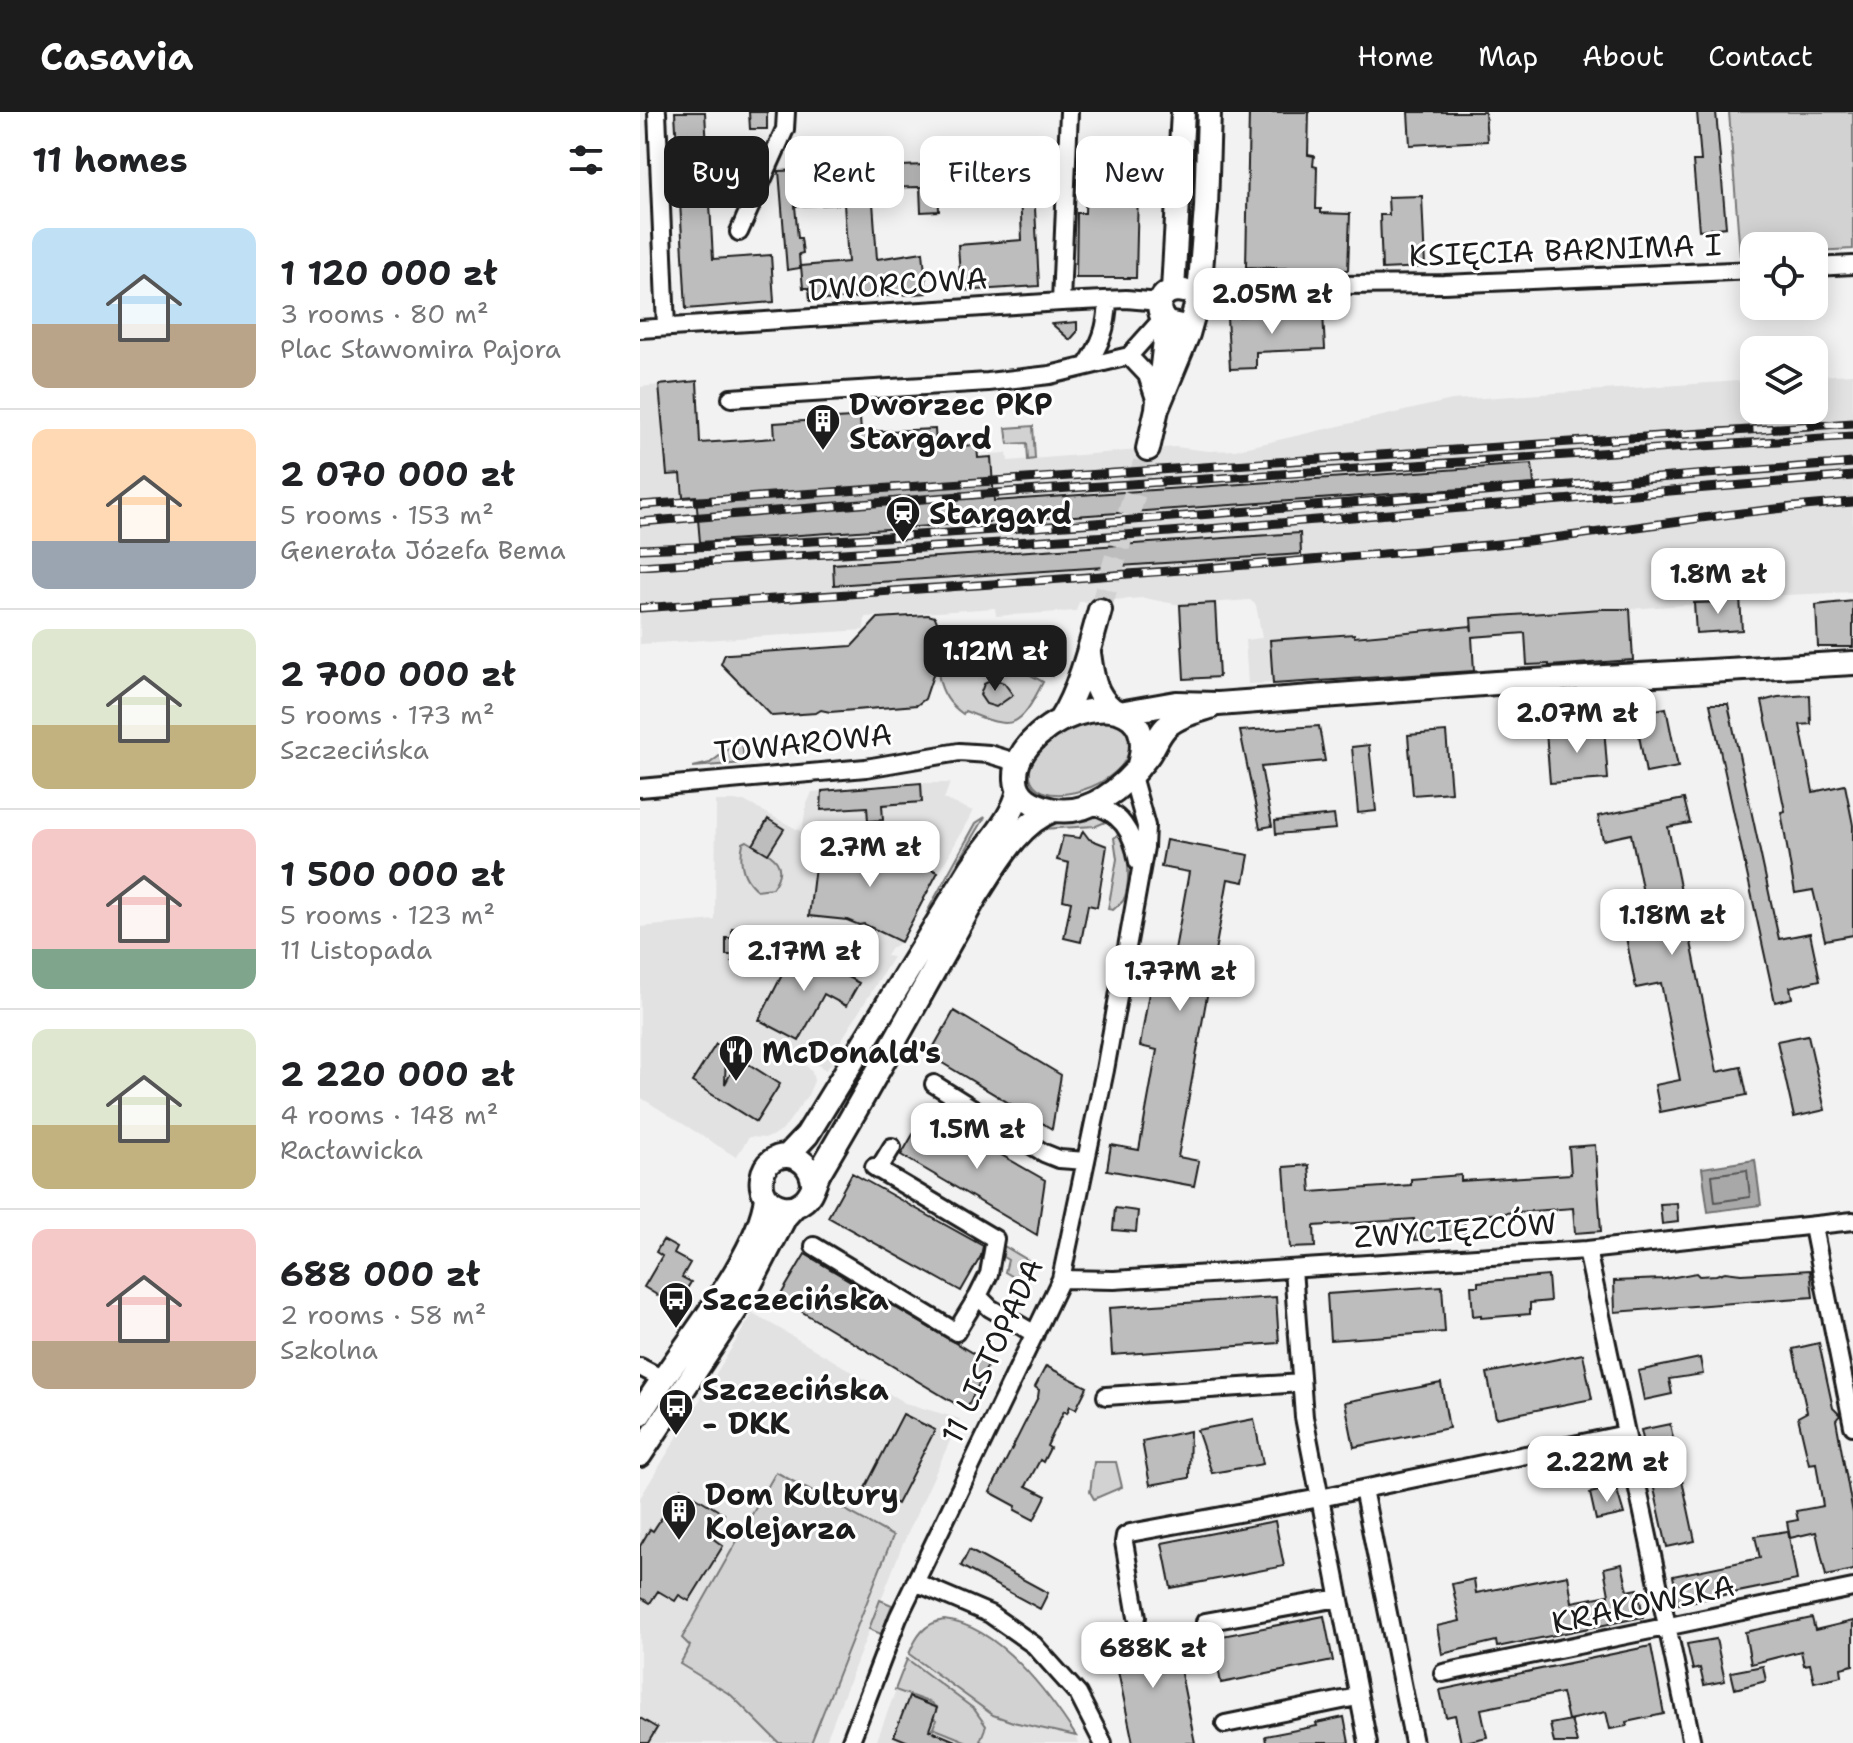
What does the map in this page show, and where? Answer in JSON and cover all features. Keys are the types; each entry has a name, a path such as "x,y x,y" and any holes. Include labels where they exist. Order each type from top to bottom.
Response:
{"main road":[{"path":"1148,449 1157,409 1183,112"},
{"path":"1157,409 1199,295 1209,112"},
{"path":"1185,291 1194,299 1194,312 1178,326 1166,308 1185,291"},
{"path":"1054,810 1025,799 1016,778 1019,763 1031,743 1060,720 1068,708 1100,610"},
{"path":"1088,652 1094,684 1103,701 1135,721 1141,735 1143,749 1135,772"},
{"path":"1060,720 1080,713 1176,703 1218,704 1496,683 1853,663"},
{"path":"640,1455 736,1310 785,1217 807,1199 813,1183 976,896 998,863 1029,825 1044,814 1089,805 1114,793 1135,772 1167,726 1218,704"},
{"path":"794,1207 779,1206 766,1197 761,1187 762,1175 767,1166 777,1158 788,1155 804,1140 971,868 1010,816 1019,790"},
{"path":"788,1155 804,1162 813,1183"},
{"path":"640,1414 741,1260 760,1224 766,1197"}],"street":[{"path":"657,112 666,327"},
{"path":"739,232 785,129 786,112"},
{"path":"1061,302 1069,112"},
{"path":"1828,266 1853,265"},
{"name":"KSIĘCIA BARNIMA I","path":"1194,312 1215,291 1233,286 1444,284 1740,271"},
{"name":"DWORCOWA","path":"640,329 1126,299 1166,308"},
{"path":"1086,366 1101,345 1107,326 1108,300"},
{"path":"731,398 988,382 1050,375 1129,356 1166,308"},
{"path":"1129,356 1147,375 1157,409"},
{"name":"TOWAROWA","path":"640,788 866,768 959,752 984,753 1019,763"},
{"name":"11 LISTOPADA","path":"850,1743 898,1618 1061,1279 1105,1070 1145,847 1146,826 1135,772"},
{"name":"11 LISTOPADA","path":"1089,805 1116,815 1128,829 1140,868"},
{"path":"934,1084 1044,1153 1059,1159 1086,1161"},
{"path":"814,1246 956,1332 989,1274 995,1239 876,1168 892,1147"},
{"name":"ZWYCIĘZCÓW","path":"1061,1279 1100,1281 1587,1250 1853,1221"},
{"path":"1813,1227 1853,1426"},
{"path":"1587,1250 1692,1743"},
{"path":"1293,1269 1304,1417 1368,1743"},
{"path":"978,1296 990,1308 1035,1334"},
{"path":"640,1367 661,1378"},
{"path":"1106,1396 1301,1383"},
{"path":"1137,1617 1124,1542 1125,1536 1130,1533 1320,1498 1626,1434"},
{"path":"1363,1489 1414,1743"},
{"path":"915,1582 990,1614 1034,1645 1078,1694 1103,1743"},
{"name":"KRAKOWSKA","path":"1443,1673 1853,1588"},
{"path":"1205,1622 1339,1598"},
{"path":"1225,1724 1357,1697"}],"shaded area":[{"path":"1729,112 1853,112 1853,249 1828,250 1828,232 1740,232 1740,255"},
{"path":"1853,374 1853,592 1740,597 1725,599 1725,602 1472,618 1471,627 1436,631 1271,640 1273,683 1248,684 1245,640 1262,638 1256,605 1250,600 1180,605 1144,598 1079,602 1076,611 996,616 995,608 865,617 864,630 640,644 640,387 698,381 701,443 774,438 774,426 778,423 856,418 860,421 861,432 918,429 921,462 1007,453 1008,461 1175,447 1235,450 1452,400 1740,381 1740,424 1828,424 1828,375"},
{"path":"1033,426 1035,459 1028,460 1027,443 1008,444 1006,428"},
{"path":"1041,632 1058,644 1057,662 1052,676 1032,667 1029,674 1043,682 1021,717 1013,722 994,722 965,711 963,714 947,699 940,684 938,666 939,653 946,646 970,637"},
{"path":"1106,721 1121,726 1129,739 1127,756 1117,771 1100,783 1080,791 1060,794 1044,792 1032,783 1030,766 1044,747 1072,729"},
{"path":"742,739 744,763 693,767 710,763"},
{"path":"950,783 944,799 973,811 901,942 891,948 886,956 893,957 831,1057 832,1063 826,1070 808,1059 804,1063 812,1072 814,1081 808,1095 782,1131 767,1138 749,1137 736,1157 640,1097 640,927 715,920 716,801 744,801 802,832 806,806 812,792"},
{"path":"1090,816 1108,821 1096,826 1040,829 1055,822"},
{"path":"985,817 929,913 927,912 976,823"},
{"path":"1122,832 1128,856 1126,895 1113,910 1108,909 1117,859 1114,838"},
{"path":"747,841 769,854 778,864 777,879 772,888 757,890 745,875 741,856 743,843"},
{"path":"1004,1246 1031,1262 1028,1280 1024,1283 1005,1272 1008,1260 1003,1257"},
{"path":"753,1313 905,1403 960,1419 902,1546 825,1743 640,1743 640,1498"},
{"path":"1094,1462 1116,1462 1122,1487 1094,1499 1090,1492"},
{"path":"776,1472 893,1536 811,1743 779,1743 731,1695 680,1664 690,1646 682,1638"},
{"path":"880,1600 892,1605 881,1634 869,1629"},
{"path":"944,1620 963,1624 1007,1653 1046,1693 1079,1743 876,1743 913,1644 925,1627"},
{"path":"944,1620 984,1634 1002,1648 1037,1682 1076,1736 993,1715 909,1654 922,1632 931,1624"},
{"path":"907,1659 974,1709 986,1726 980,1741 984,1743 970,1743 933,1728 937,1708 895,1690"}],"water":[{"path":"1755,1160 1761,1205 1708,1212 1702,1168"}],"building":[{"path":"675,112 705,112 706,136 676,136"},
{"path":"749,112 767,112 767,129 750,129"},
{"path":"1249,112 1309,112 1308,155 1314,156 1313,166 1317,167 1316,209 1321,209 1321,213 1350,214 1348,270 1246,267"},
{"path":"1408,112 1485,112 1487,141 1410,145"},
{"path":"1697,112 1716,112 1726,227 1699,230 1693,161 1701,161"},
{"path":"920,165 920,187 904,187 904,166"},
{"path":"779,171 785,171 785,208 795,208 803,253 799,254 800,268 787,270"},
{"path":"1422,196 1425,267 1382,269 1380,215 1389,215 1388,197"},
{"path":"680,208 710,208 713,259 771,255 774,302 686,309"},
{"path":"844,208 873,208 877,259 923,252 927,293 810,301 809,288 803,288 801,266 848,262"},
{"path":"921,208 939,208 939,211 921,212"},
{"path":"1021,208 1035,208 1039,286 961,291 958,245 1022,240"},
{"path":"1085,208 1138,208 1136,278 1076,278 1077,213 1085,213"},
{"path":"1323,313 1325,349 1256,352 1256,368 1230,369 1227,317"},
{"path":"1077,322 1077,332 1070,340 1052,324"},
{"path":"697,381 700,443 775,438 774,423 851,418 860,418 861,432 935,429 936,447 977,445 978,458 991,457 994,501 1532,464 1534,484 700,542 696,496 683,497 681,474 667,475 659,385"},
{"path":"1300,533 1301,554 834,585 833,564"},
{"path":"1740,597 1742,630 1696,633 1694,603 1725,602 1724,599"},
{"path":"1853,601 1853,647 1818,647 1816,605"},
{"path":"1215,603 1219,677 1184,679 1180,605"},
{"path":"1630,609 1633,660 1527,665 1525,633 1472,637 1474,671 1273,684 1270,640 1354,634 1354,637 1471,626 1472,631 1471,618"},
{"path":"935,617 937,622 939,657 925,699 917,705 772,716 721,664 725,654 852,646 878,618"},
{"path":"994,679 1004,683 1013,695 996,707 986,704 980,695 984,684"},
{"path":"1810,695 1811,724 1800,725 1813,792 1845,785 1853,825 1853,935 1825,940 1813,890 1795,893 1781,812 1785,811 1762,701"},
{"path":"1710,704 1728,704 1779,939 1810,933 1820,980 1790,987 1792,998 1775,1002"},
{"path":"1666,708 1678,767 1646,773 1635,714"},
{"path":"1319,726 1325,761 1261,767 1272,826 1260,828 1240,731"},
{"path":"1604,727 1608,779 1550,783 1546,731"},
{"path":"1446,732 1451,792 1413,795 1408,735"},
{"path":"1369,745 1376,811 1358,813 1352,747"},
{"path":"921,783 922,802 882,805 883,820 868,821 867,807 821,810 822,791"},
{"path":"1684,799 1690,823 1668,827 1717,1072 1741,1067 1747,1095 1660,1112 1655,1085 1680,1080 1661,983 1636,988 1626,937 1651,932 1631,834 1603,840 1598,816"},
{"path":"1334,815 1336,829 1276,834 1275,821"},
{"path":"768,819 784,829 768,854 753,845"},
{"path":"1083,831 1089,839 1107,846 1097,907 1088,905 1081,942 1064,938 1071,902 1063,900 1069,863 1057,860 1063,836 1080,838"},
{"path":"866,840 938,872 901,942 864,924 809,916 817,850 859,855"},
{"path":"1166,840 1249,855 1244,882 1228,879 1178,1157 1199,1161 1194,1186 1107,1170 1111,1145 1139,1150 1157,1050 1140,1046 1153,969 1171,972 1189,872 1161,867"},
{"path":"732,928 747,928 747,962 732,962 732,955 726,955 726,938 732,938"},
{"path":"791,947 859,983 846,1006 824,994 799,1041 759,1020 783,973 778,971"},
{"path":"954,1011 1061,1075 1052,1129 929,1055"},
{"path":"1808,1035 1825,1110 1794,1117 1777,1041"},
{"name":"McDonald's","path":"716,1044 726,1050 725,1084 739,1058 780,1084 756,1122 692,1082"},
{"path":"926,1112 1045,1180 1037,1235 901,1155"},
{"path":"1595,1145 1601,1231 1575,1233 1573,1208 1464,1216 1465,1237 1415,1240 1414,1219 1314,1226 1315,1247 1290,1248 1284,1167 1309,1165 1311,1192 1411,1185 1411,1179 1461,1175 1461,1181 1571,1174 1569,1147"},
{"path":"852,1173 983,1246 981,1256 961,1291 828,1217"},
{"path":"1677,1203 1678,1222 1662,1224 1660,1204"},
{"path":"1115,1208 1138,1211 1136,1232 1113,1230"},
{"path":"663,1240 677,1248 674,1254 690,1263 682,1277 691,1282 683,1295 674,1289 667,1301 644,1287 662,1256 656,1252"},
{"path":"805,1254 989,1363 966,1410 779,1298"},
{"path":"1810,1270 1813,1297 1615,1312 1614,1281 1664,1279 1696,1273 1699,1276 1725,1272"},
{"path":"1548,1276 1550,1301 1530,1303 1530,1314 1473,1316 1471,1286 1478,1286 1478,1282"},
{"path":"1442,1286 1445,1332 1330,1340 1327,1294"},
{"path":"1276,1297 1279,1343 1112,1355 1109,1308"},
{"path":"1819,1343 1833,1408 1840,1415 1836,1420 1853,1513 1853,1570 1826,1576 1816,1532 1790,1538 1787,1522 1798,1520 1796,1511 1823,1506 1816,1463 1809,1464 1798,1417 1807,1412 1793,1349"},
{"path":"1583,1354 1592,1399 1496,1418 1487,1373"},
{"path":"1700,1358 1703,1374 1669,1379 1672,1394 1644,1400 1638,1371"},
{"path":"1046,1366 1087,1387 1076,1409 1070,1406 1067,1413 1064,1411 1043,1462 1040,1460 1026,1486 1046,1496 1034,1520 990,1492 1038,1397 1039,1390 1035,1387"},
{"path":"1441,1383 1449,1428 1354,1447 1345,1402"},
{"path":"903,1414 935,1430 897,1504 865,1488"},
{"path":"1254,1419 1263,1464 1212,1473 1197,1430"},
{"path":"1670,1424 1695,1541 1667,1547 1641,1430"},
{"path":"1190,1431 1189,1478 1150,1485 1142,1441"},
{"path":"1616,1487 1624,1514 1596,1520 1590,1493"},
{"name":"Dom Kultury Kolejarza","path":"681,1488 724,1514 711,1537 723,1546 689,1601 679,1595 675,1601 658,1591 650,1603 640,1597 640,1546"},
{"path":"1275,1521 1284,1566 1171,1588 1162,1543"},
{"path":"1788,1531 1797,1580 1679,1604 1673,1576 1760,1558 1755,1536"},
{"path":"969,1550 1048,1593 1040,1609 961,1566"},
{"path":"1622,1564 1628,1591 1638,1589 1643,1617 1497,1647 1496,1641 1442,1654 1437,1626 1460,1621 1452,1584 1474,1579 1476,1593 1568,1575 1572,1602 1609,1595 1604,1568"},
{"path":"1324,1616 1333,1661 1221,1683 1212,1638"},
{"path":"1812,1618 1815,1630 1853,1621 1853,1665 1841,1668 1842,1676 1814,1682 1810,1664 1804,1665 1801,1651 1751,1664 1745,1632"},
{"path":"1145,1625 1150,1650 1175,1644 1195,1743 1133,1743 1115,1657 1123,1655 1117,1630"},
{"path":"1716,1639 1725,1681 1704,1685 1700,1668 1693,1670 1687,1644"},
{"path":"1651,1646 1664,1714 1626,1722 1627,1726 1610,1729 1606,1712 1568,1720 1562,1693 1481,1709 1487,1737 1461,1743 1455,1715 1446,1717 1440,1690"},
{"path":"1763,1666 1766,1681 1735,1689 1731,1672"},
{"path":"909,1697 937,1708 929,1730 960,1743 911,1743 894,1736"},
{"path":"1344,1717 1349,1743 1266,1743 1265,1736 1317,1726 1316,1723"},
{"path":"640,1718 657,1728 648,1743 640,1743"},
{"path":"1571,1720 1577,1743 1554,1743 1550,1724"}],"tunnel":[{"path":"1100,610 1148,449"}],"railway":[{"path":"640,505 1853,423"},
{"path":"640,522 1010,492 1853,436"},
{"path":"640,549 1095,523 1853,463"},
{"path":"640,566 1170,532 1853,476"},
{"path":"640,608 1488,545 1853,502"}],"place":[{"name":"Dworzec PKP Stargard","path":"823,452"},
{"name":"Stargard","path":"903,544"},
{"name":"McDonald's","path":"736,1083"},
{"name":"Szczecińska","path":"676,1330"},
{"name":"Szczecińska - DKK","path":"676,1437"},
{"name":"Dom Kultury Kolejarza","path":"679,1542"}]}
